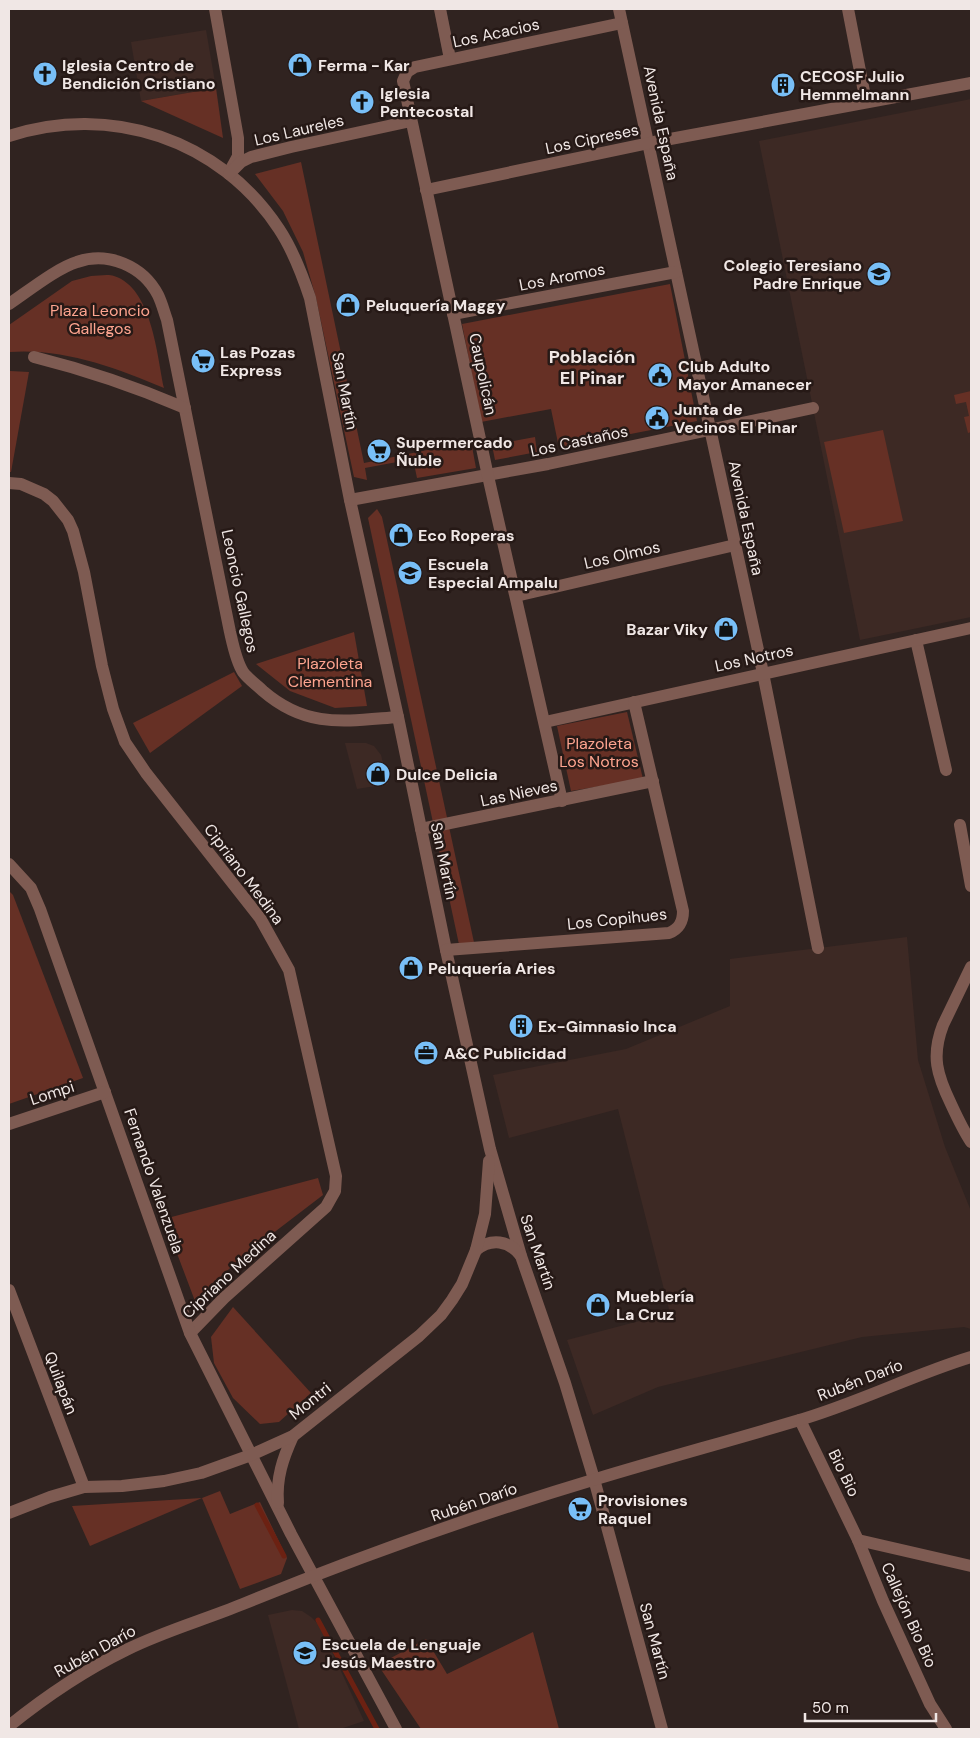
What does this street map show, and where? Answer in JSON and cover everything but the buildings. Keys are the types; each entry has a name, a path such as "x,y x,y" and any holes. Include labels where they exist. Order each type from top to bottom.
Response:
{"street":[{"path":"215,9 238,138 238,156 229,174"},
{"path":"440,9 450,59"},
{"name":"Avenida España","path":"619,9 763,673 818,948"},
{"path":"848,9 866,102"},
{"name":"Los Acacios","path":"407,72 412,68 450,59 622,24"},
{"name":"Caupolicán","path":"407,72 403,81 411,121 488,476 562,800"},
{"name":"Los Cipreses","path":"426,190 648,143 971,83"},
{"name":"Los Laureles","path":"229,174 241,162 251,158 291,147 411,121"},
{"name":"San Martín","path":"9,136 47,126 70,124 118,126 141,130 172,141 209,160 229,174 265,209 288,244 302,274 310,298 350,500 490,1149 521,1256 562,1375 594,1479 662,1729"},
{"name":"Leoncio Gallegos","path":"9,304 66,267 76,262 100,258 122,262 134,268 152,285 159,296 167,320 230,632 244,673 284,707 307,717 341,721 398,717"},
{"name":"Los Aromos","path":"453,314 676,272"},
{"path":"34,357 74,367 151,393 185,408"},
{"name":"Los Castaños","path":"350,500 488,476 813,408"},
{"name":"Cipriano Medina","path":"12,483 34,488 54,501 68,520 73,531 84,572 102,666 113,708 125,742 146,773 260,918 288,970 336,1176 335,1191 326,1207 224,1298 190,1333"},
{"name":"Los Olmos","path":"516,596 735,545"},
{"name":"Los Notros","path":"545,722 971,628"},
{"path":"916,640 946,770"},
{"name":"Los Copihues","path":"446,950 669,933 676,929 682,919 683,911 634,702"},
{"name":"Las Nieves","path":"421,829 653,781"},
{"path":"960,825 971,886"},
{"name":"Fernando Valenzuela","path":"9,864 31,888 40,909 190,1333 250,1455 396,1729"},
{"path":"971,967 939,1034 936,1054 941,1084 971,1142"},
{"name":"Lompi","path":"9,1124 105,1092"},
{"name":"Montri","path":"9,1513 50,1497 84,1487 122,1486 164,1481 201,1472 250,1455 293,1436 430,1326 452,1300 462,1284 476,1250 485,1214 489,1182 490,1149"},
{"path":"476,1250 482,1245 499,1242 511,1246 521,1256"},
{"name":"Quilapán","path":"9,1290 84,1487"},
{"name":"Rubén Darío","path":"9,1726 75,1678 126,1650 173,1629 240,1605 313,1575 472,1519 594,1479 800,1420 971,1356"},
{"name":"Bio Bio","path":"800,1420 858,1540"},
{"name":"Fernando Valenzuela","path":"278,1508 279,1474 284,1456 293,1436"},
{"path":"858,1540 971,1566"},
{"name":"Callejón Bio Bio","path":"858,1540 883,1601 930,1704 946,1729"}],"shaded area":[{"path":"206,30 216,88 141,101 131,42"},
{"name":"Colegio Teresiano Padre Enrique","path":"971,99 971,617 860,640 759,141"},
{"path":"345,743 366,743 374,746 381,755 388,784 357,789"},
{"path":"907,937 918,1060 945,1147 971,1211 971,1329 964,1327 862,1337 658,1387 593,1415 567,1340 670,1313 618,1109 509,1138 493,1075 626,1049 730,1006 730,959"},
{"name":"Escuela de Lenguaje Jesús Maestro","path":"292,1610 302,1611 320,1626 364,1721 340,1729 299,1729 268,1615"}],"green space":[{"path":"216,88 223,138 141,101"},
{"path":"301,162 364,463 471,441 476,468 417,478 413,459 365,468 367,480 354,477 316,298 303,252 283,211 255,174"},
{"name":"Plaza Leoncio Gallegos","path":"91,276 114,276 127,283 137,294 151,324 164,388 107,366 69,356 49,353 9,352 9,325 72,281"},
{"path":"670,284 697,421 559,448 551,409 481,422 462,324"},
{"path":"10,371 29,372 11,472 9,472"},
{"path":"971,391 971,432 968,433 964,417 969,416 966,402 956,404 954,395"},
{"path":"883,430 903,521 844,533 824,442"},
{"path":"535,437 537,452 495,460 492,445"},
{"path":"377,509 382,517 475,947 460,949 368,518"},
{"name":"Plazoleta Clementina","path":"354,632 367,706 335,708 290,691 256,664"},
{"path":"234,672 242,686 150,753 133,723"},
{"name":"Plazoleta Los Notros","path":"627,712 643,779 571,791 557,726"},
{"path":"9,891 13,895 83,1078 9,1104"},
{"path":"318,1178 323,1195 242,1257 215,1282 198,1309 164,1219"},
{"path":"233,1307 311,1393 279,1422 260,1424 233,1398 214,1363 211,1337"},
{"path":"220,1491 230,1514 260,1502 287,1558 281,1574 240,1589 202,1498"},
{"path":"202,1498 90,1546 72,1506"},
{"path":"533,1632 559,1729 421,1729 378,1665 426,1639 447,1674"}],"waterway":[{"path":"257,1505 284,1556"},
{"path":"318,1620 377,1729"}],"place":[{"name":"Ferma - Kar","path":"300,65"},
{"name":"Iglesia Centro de Bendición Cristiano","path":"45,74"},
{"name":"CECOSF Julio Hemmelmann","path":"783,85"},
{"name":"Iglesia Pentecostal","path":"362,102"},
{"name":"Colegio Teresiano Padre Enrique","path":"879,274"},
{"name":"Peluquería Maggy","path":"348,305"},
{"name":"Las Pozas Express","path":"203,361"},
{"name":"Club Adulto Mayor Amanecer","path":"660,375"},
{"name":"Junta de Vecinos El Pinar","path":"657,418"},
{"name":"Supermercado Ñuble","path":"379,451"},
{"name":"Eco Roperas","path":"401,535"},
{"name":"Escuela Especial Ampalu","path":"410,573"},
{"name":"Bazar Viky","path":"726,629"},
{"name":"Dulce Delicia","path":"378,774"},
{"name":"Peluquería Aries","path":"411,968"},
{"name":"Ex-Gimnasio Inca","path":"521,1026"},
{"name":"A&C Publicidad","path":"426,1053"},
{"name":"Mueblería La Cruz","path":"598,1305"},
{"name":"Provisiones Raquel","path":"580,1509"},
{"name":"Escuela de Lenguaje Jesús Maestro","path":"305,1653"}],"district":[{"name":"Población El Pinar","path":"592,367"}]}
